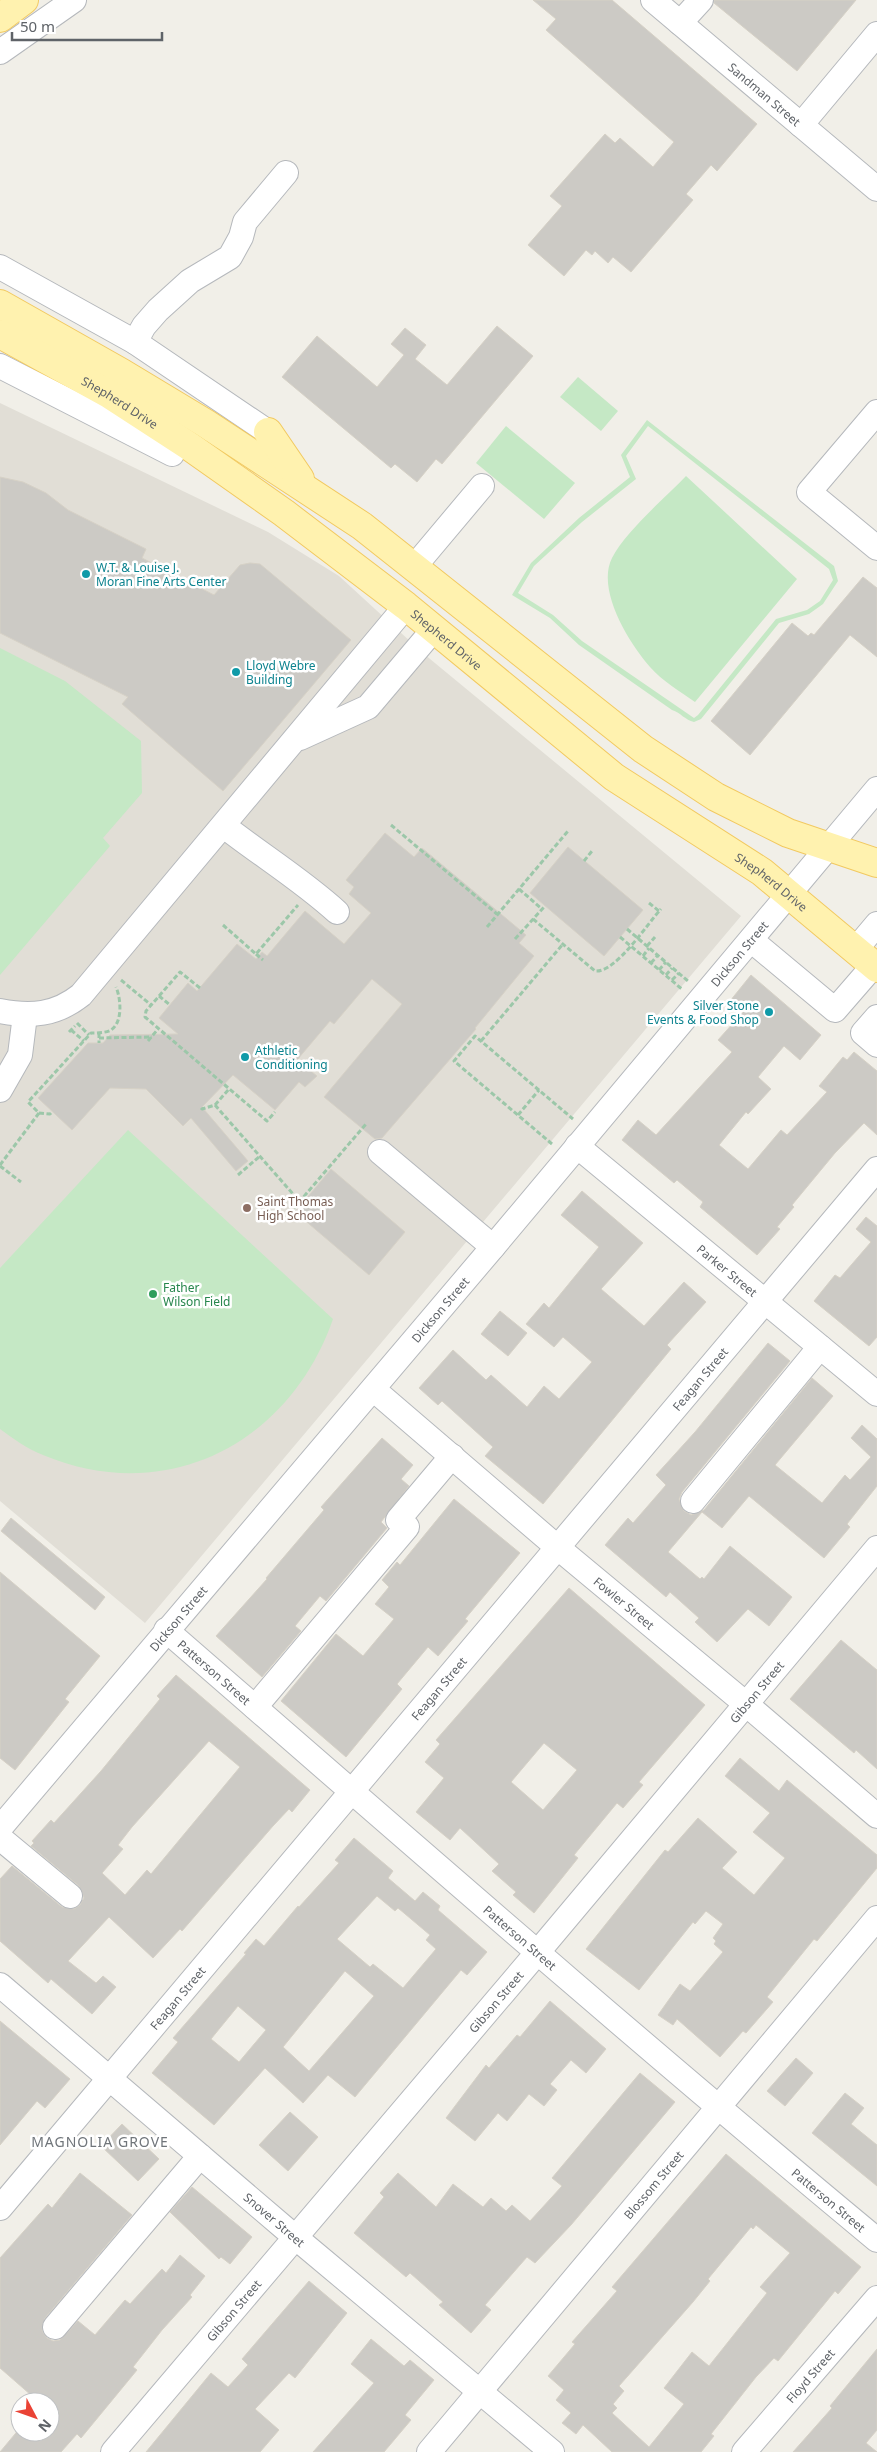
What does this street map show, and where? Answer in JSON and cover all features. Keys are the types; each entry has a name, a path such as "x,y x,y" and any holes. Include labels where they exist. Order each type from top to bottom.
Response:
{"main road":[{"path":"0,18 24,0"},
{"name":"Shepherd Drive","path":"0,304 122,372 205,422 362,526 643,749 716,797 788,833 877,863"},
{"name":"Shepherd Drive","path":"0,334 109,394 189,446 284,513 406,606 614,777 731,851 790,895 869,961"},
{"path":"268,432 306,488"},
{"path":"172,454 284,513"},
{"path":"406,606 430,596 450,595"}],"street":[{"path":"0,52 74,0"},
{"name":"Sandman Street","path":"653,0 877,189"},
{"path":"680,23 701,0"},
{"path":"801,125 877,34"},
{"path":"135,342 144,326 158,310 190,281 230,257 241,237 245,222 286,173"},
{"path":"5,268 135,342 268,432"},
{"path":"0,366 172,454"},
{"path":"877,412 809,492 877,548"},
{"path":"414,567 482,486"},
{"path":"0,1012 25,1014 60,1009 81,995 406,606"},
{"path":"294,741 368,707 434,629"},
{"path":"371,649 398,671"},
{"path":"338,688 357,705 368,707"},
{"name":"Dickson Street","path":"0,1828 830,848 877,789"},
{"path":"224,826 265,858 311,889 337,912"},
{"path":"751,940 835,1010 869,961 876,927"},
{"path":"0,1090 7,1060 20,1055 25,1014"},
{"path":"877,1017 863,1033 877,1045"},
{"name":"Parker Street","path":"577,1146 877,1394"},
{"path":"380,1152 493,1247"},
{"name":"Feagan Street","path":"0,2208 349,1791 877,1169"},
{"path":"693,1501 820,1347"},
{"name":"Fowler Street","path":"373,1389 557,1547 877,1816"},
{"path":"255,1707 407,1527 398,1520 452,1456"},
{"name":"Gibson Street","path":"113,2452 537,1953 877,1548"},
{"name":"Patterson Street","path":"166,1630 537,1953 718,2108 877,2240"},
{"path":"0,1838 70,1896"},
{"name":"Blossom Street","path":"429,2452 877,1918"},
{"name":"Snover Street","path":"0,1985 295,2237 552,2452"},
{"path":"55,2327 200,2156"},
{"name":"Floyd Street","path":"744,2452 877,2298"}],"path":[{"path":"391,826 497,914"},
{"path":"487,926 568,831"},
{"path":"584,861 592,851"},
{"path":"515,939 543,907 519,888"},
{"path":"533,918 595,971 600,971 613,965 660,910 649,902"},
{"path":"256,954 298,905"},
{"path":"222,926 263,960"},
{"path":"627,929 691,983"},
{"path":"620,937 684,991"},
{"path":"643,956 655,937"},
{"path":"480,1041 563,944"},
{"path":"651,963 658,955"},
{"path":"659,970 666,962"},
{"path":"666,975 672,968"},
{"path":"200,988 180,972 151,1005 144,1014 145,1017 267,1121 275,1112"},
{"path":"672,980 679,973"},
{"path":"108,989 118,977 151,1005"},
{"path":"52,1112 50,1114 39,1113 28,1102 90,1035 110,1031 117,1019 120,1004 114,982"},
{"path":"159,996 170,1005"},
{"path":"84,1041 70,1031 79,1024 90,1035"},
{"path":"148,1041 158,1029"},
{"path":"98,1033 99,1043"},
{"path":"554,1146 454,1061 464,1046 475,1036 575,1121"},
{"path":"99,1038 152,1037"},
{"path":"201,1108 215,1105 229,1089"},
{"path":"518,1115 539,1090"},
{"path":"215,1105 300,1202"},
{"path":"21,1182 0,1166 39,1113"},
{"path":"294,1208 366,1124"},
{"path":"238,1175 260,1156"}],"shaded area":[{"name":"Saint Thomas High School","path":"0,403 268,532 339,576 424,654 741,916 145,1623 0,1501"}],"green space":[{"path":"578,377 618,411 601,431 560,397"},
{"path":"647,420 834,566 838,581 823,604 809,614 779,623 701,719 694,722 672,710 579,645 550,618 512,595 531,563 579,518 630,477 621,455","holes":["648,426 829,569 833,580 820,601 807,610 776,619 694,718 582,641 553,615 518,593 534,566 582,522 636,479 626,456"]},
{"path":"506,426 575,483 544,519 476,463"},
{"path":"686,476 797,579 695,702 660,677 642,657 617,616 608,585 608,571 612,558 618,548 636,526"},
{"path":"0,648 65,681 141,741 142,793 103,838 110,846 0,975"},
{"name":"Father Wilson Field","path":"128,1130 333,1319 313,1363 287,1400 255,1430 218,1453 178,1468 135,1473 89,1469 43,1455 26,1447 0,1429 0,1268"}],"building":[{"path":"533,0 612,0 757,124 717,171 711,165 686,194 693,200 631,272 613,257 608,263 595,251 592,255 586,250 564,276 528,245 562,206 550,196 605,134 615,143 620,138 653,167 674,142 546,30 556,19"},
{"path":"714,0 856,0 797,71 714,3"},
{"path":"497,326 533,356 442,464 436,459 417,482 395,464 391,468 282,377 317,336 377,387 404,355 391,344 405,328 426,345 415,359 447,385"},
{"path":"0,477 23,482 46,493 68,510 146,549 142,558 214,595 240,565 260,564 351,640 223,791 122,704 128,697 0,633"},
{"path":"863,577 877,588 877,657 850,635 750,755 711,721 792,623 808,636 811,633 814,635"},
{"path":"385,833 414,857 422,848 526,935 519,943 534,956 476,1029 382,1138 375,1139 324,1097 402,1004 372,979 334,1024 330,1021 297,1060 317,1076 305,1087 299,1082 275,1110 233,1075 202,1107 248,1161 236,1171 191,1118 183,1126 146,1089 110,1088 72,1130 38,1098 88,1043 103,1043 110,1035 178,1034 159,1018 188,983 197,991 237,944 256,959 262,952 267,956 305,911 344,944 371,913 349,894 354,887 346,880"},
{"path":"568,847 643,910 604,956 530,893"},
{"path":"751,975 821,1035 800,1060 784,1046 758,1077 771,1089 748,1114 746,1112 719,1145 748,1169 781,1130 787,1135 827,1092 819,1086 843,1057 847,1060 854,1052 877,1071 877,1135 864,1123 835,1153 792,1205 794,1207 777,1227 780,1229 757,1255 700,1207 703,1202 677,1180 674,1183 622,1140 638,1120 656,1135 732,1052 718,1040 743,1012 730,1001"},
{"path":"331,1169 405,1232 369,1275 295,1212"},
{"path":"582,1191 643,1243 601,1289 644,1326 684,1282 706,1302 667,1345 671,1349 543,1504 485,1456 493,1447 442,1401 438,1405 419,1388 453,1350 486,1380 491,1375 527,1407 544,1386 559,1399 592,1362 563,1337 554,1347 526,1324 544,1303 549,1308 599,1247 561,1215"},
{"path":"866,1217 877,1226 877,1337 869,1346 814,1301 835,1275 840,1278 871,1242 856,1229"},
{"path":"500,1311 527,1333 508,1356 481,1334"},
{"path":"768,1343 790,1361 682,1492 679,1499 684,1511 691,1515 704,1510 812,1378 833,1396 775,1465 822,1503 845,1475 850,1480 871,1457 851,1438 862,1425 877,1439 877,1486 847,1524 850,1527 824,1558 749,1496 722,1528 702,1512 668,1552 700,1579 702,1577 704,1579 730,1546 792,1597 769,1626 748,1609 717,1642 695,1622 699,1618 670,1592 666,1597 605,1545 628,1518 633,1523 666,1485 656,1475 695,1432"},
{"path":"382,1438 413,1465 401,1479 409,1486 381,1522 387,1528 326,1601 320,1596 295,1626 301,1631 262,1677 216,1636 267,1579 324,1510 321,1507"},
{"path":"454,1499 520,1553 465,1619 468,1621 438,1656 428,1647 397,1684 402,1689 346,1757 281,1701 336,1634 363,1656 394,1619 375,1604 389,1587 382,1580 397,1562 400,1565"},
{"path":"11,1518 105,1597 95,1610 1,1531"},
{"path":"0,1572 100,1656 65,1699 69,1702 15,1770 0,1758"},
{"path":"569,1588 705,1705 639,1782 643,1785 623,1808 617,1803 574,1855 578,1858 534,1913 513,1895 516,1892 492,1871 499,1864 460,1828 450,1840 416,1812 444,1778 425,1762 440,1744 436,1740","holes":["544,1743 577,1770 543,1810 511,1782"]},
{"path":"841,1640 877,1670 877,1769 856,1750 854,1753 790,1699"},
{"path":"176,1675 310,1790 292,1812 289,1809 273,1826 182,1931 180,1929 153,1958 109,1917 68,1961 96,1983 103,1976 116,1987 92,2014 51,1979 48,1983 0,1941 0,1879 12,1866 62,1907 74,1909 80,1905 84,1898 79,1886 31,1846 34,1843 32,1841 51,1820 54,1823 101,1771 160,1699 157,1696","holes":["209,1741 240,1767 151,1874 147,1870 125,1895 102,1873 123,1849 118,1845 132,1827"]},
{"path":"740,1758 779,1791 787,1780 877,1855 877,1868 817,1941 814,1939 767,1997 773,2002 746,2033 743,2031 720,2057 677,2019 673,2025 658,2015 680,1984 690,1991 723,1952 714,1944 716,1941 713,1938 723,1924 706,1911 695,1924 693,1922 639,1990 586,1949 665,1850 668,1852 698,1818 737,1852 722,1868 754,1895 785,1858 753,1832 770,1813 725,1776"},
{"path":"354,1838 393,1871 388,1878 415,1901 423,1892 440,1906 438,1910 487,1952 467,1975 461,1970 355,2097 328,2075 303,2103 265,2068 214,2125 152,2073 178,2042 173,2038 246,1954 244,1953 256,1939 264,1946 298,1906 339,1863 335,1860","holes":["377,1896 395,1911 398,1908 430,1935 426,1940 436,1949 403,1988 373,1964 370,1967 337,1939","345,1971 374,1996 309,2071 283,2047","238,2006 266,2030 239,2062 211,2039"]},
{"path":"550,2001 606,2049 586,2073 571,2060 550,2084 557,2090 544,2106 529,2094 507,2121 498,2113 475,2141 446,2118 486,2065 489,2068 517,2035 520,2037"},
{"path":"0,2021 70,2079 45,2108 37,2101 0,2145"},
{"path":"796,2058 813,2073 785,2106 767,2091"},
{"path":"640,2073 675,2102 571,2225 535,2263 527,2257 485,2305 491,2310 471,2333 439,2305 443,2302 410,2273 406,2277 354,2233 384,2197 380,2193 398,2173 436,2207 453,2184 483,2207 491,2198 506,2211 512,2205 530,2221 562,2186 552,2178"},
{"path":"845,2093 864,2108 851,2124 877,2145 877,2186 812,2133"},
{"path":"290,2112 318,2137 288,2171 259,2145"},
{"path":"122,2124 159,2159 138,2181 101,2146"},
{"path":"726,2154 861,2267 838,2294 835,2291 778,2361 774,2358 756,2377 711,2434 714,2436 701,2452 612,2452 583,2425 576,2434 562,2423 571,2413 556,2400 564,2390 548,2376 575,2344 572,2342 617,2291 612,2287","holes":["756,2225 790,2253 760,2287 767,2293 709,2366 692,2352 664,2388 684,2404 649,2447 612,2413 617,2408 613,2404 624,2391 619,2386 693,2302 710,2281 708,2279 751,2227 753,2229"]},
{"path":"80,2173 132,2215 45,2318 42,2331 47,2338 53,2341 60,2340 78,2321 95,2335 125,2300 130,2304 162,2269 166,2273 180,2255 205,2276 190,2295 192,2297 162,2330 133,2367 137,2370 81,2438 77,2434 61,2452 0,2452 10,2440 10,2442 60,2442 60,2392 28,2392 0,2368 0,2258 48,2204 52,2208"},
{"path":"192,2187 252,2237 230,2264 221,2257 219,2259 170,2212"},
{"path":"309,2281 347,2313 295,2378 289,2373 255,2409 279,2430 260,2452 146,2452 211,2373 228,2387 248,2365 242,2359"},
{"path":"371,2339 404,2366 410,2360 434,2380 405,2415 411,2420 384,2452 313,2452 374,2383 351,2364"},
{"path":"877,2349 877,2430 866,2443 877,2452 793,2452 832,2408 830,2406"}],"place":[{"name":"W.T. & Louise J. Moran Fine Arts Center","path":"86,574"},
{"name":"Lloyd Webre Building","path":"236,672"},
{"name":"Silver Stone Events & Food Shop","path":"769,1012"},
{"name":"Athletic Conditioning","path":"245,1057"},
{"name":"Saint Thomas High School","path":"247,1208"},
{"name":"Father Wilson Field","path":"153,1294"}],"district":[{"name":"MAGNOLIA GROVE","path":"100,2141"}]}
